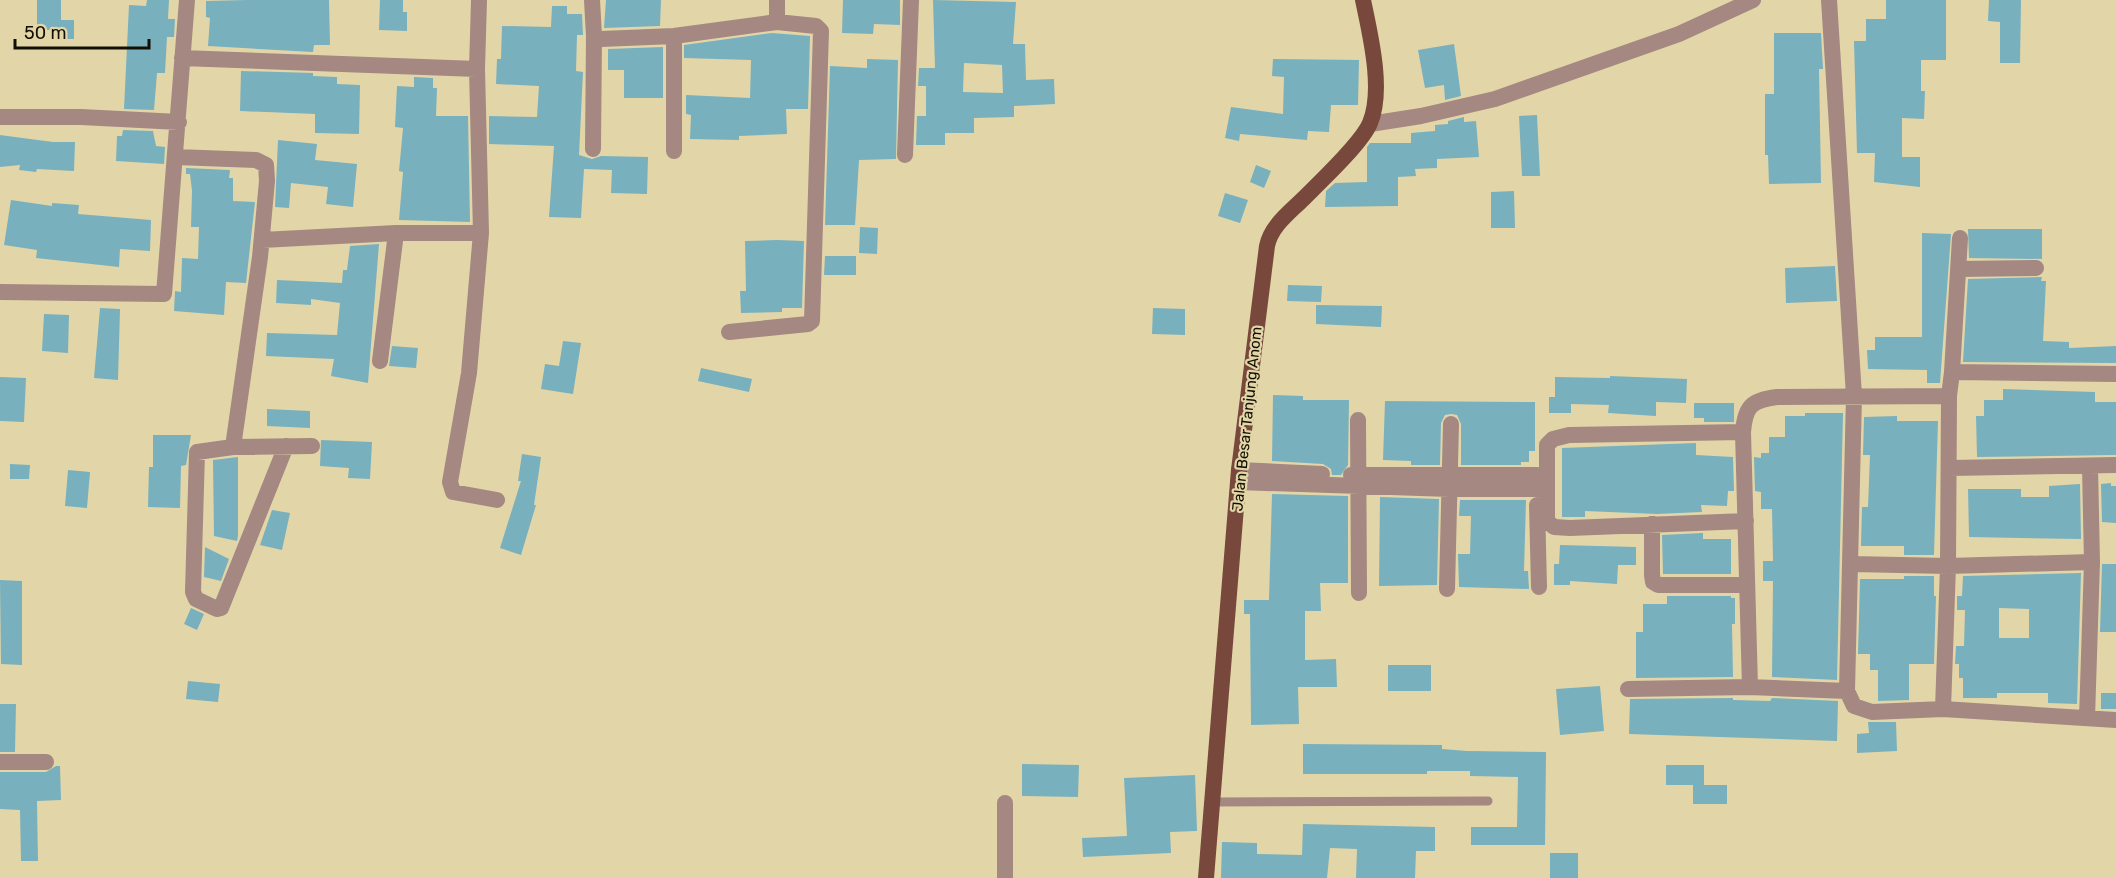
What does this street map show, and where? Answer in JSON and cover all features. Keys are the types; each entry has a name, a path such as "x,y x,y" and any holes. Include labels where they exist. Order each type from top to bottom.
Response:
{"main road":[{"path":"1363,0 1374,52 1375,92 1370,124"},
{"name":"Jalan Besar Tanjung Anom","path":"1206,878 1239,476 1269,236 1332,170 1370,124"}],"street":[{"path":"0,292 164,294 187,0"},
{"path":"480,0 477,69 481,233 469,373 450,482 453,492 497,500"},
{"path":"592,0 594,149"},
{"path":"777,0 777,22"},
{"path":"905,155 911,0"},
{"path":"1370,124 1421,116 1496,99 1679,34 1723,16 1753,0"},
{"path":"1829,0 1854,396 1852,564 1847,691 1854,706 1872,712 1943,709 2116,720"},
{"path":"594,36 601,39 674,36 777,22 816,26 821,30 812,321 807,324 729,332"},
{"path":"674,36 674,151"},
{"path":"182,58 477,69"},
{"path":"0,117 81,117 178,122"},
{"path":"176,157 264,162 267,181 262,240 233,447"},
{"path":"262,240 396,233 481,233"},
{"path":"380,361 396,233"},
{"path":"1943,709 1950,468 1948,396 1952,372 1960,238"},
{"path":"1959,269 2036,268"},
{"path":"1952,372 2116,374"},
{"path":"1750,687 1743,432 1748,410 1761,399 1948,396"},
{"path":"1358,420 1359,593"},
{"path":"1448,589 1451,424"},
{"path":"1743,432 1569,435 1553,439 1547,445 1547,521 1554,527 1746,522"},
{"path":"1536,444 1539,587"},
{"path":"286,446 221,608 217,609 196,599 193,592 197,452 233,447 286,446 312,446"},
{"path":"1950,468 2116,465"},
{"path":"2087,718 2092,562 2090,466"},
{"path":"1239,476 1358,481 1537,482"},
{"path":"1652,524 1653,582 1658,585 1747,585"},
{"path":"1852,564 1948,566 2092,562"},
{"path":"1628,689 1750,687 1847,691"},
{"path":"0,762 46,762"},
{"path":"1005,803 1005,878"}],"lane":[{"path":"1211,802 1488,801"}],"building":[{"path":"37,0 61,0 61,20 74,20 74,39 53,39 53,30 37,30"},
{"path":"147,0 169,0 168,19 175,19 174,37 167,37 165,73 157,73 154,110 124,109 129,5 146,6"},
{"path":"329,0 330,45 314,45 313,52 208,46 210,18 206,17 206,1"},
{"path":"380,0 403,0 403,12 407,12 407,31 379,30"},
{"path":"606,0 661,0 660,26 604,28"},
{"path":"843,0 900,0 900,25 874,24 873,34 842,33"},
{"path":"933,0 1016,2 1013,44 1025,44 1026,80 1054,79 1055,104 1014,106 1014,117 974,118 974,133 945,133 945,145 916,145 917,116 926,116 926,86 918,86 919,68 935,68","holes":["964,63 1002,65 1003,93 963,92"]},
{"path":"1886,0 1946,0 1946,60 1921,60 1921,91 1925,91 1924,119 1902,118 1902,157 1920,157 1920,187 1874,182 1875,153 1857,153 1854,41 1866,41 1866,19 1886,19"},
{"path":"1989,0 2021,0 2020,63 2000,63 2000,22 1988,21"},
{"path":"552,6 567,6 567,14 582,14 583,35 577,35 576,71 583,72 579,155 592,159 601,156 648,157 647,194 611,193 612,170 584,169 581,218 549,217 554,146 489,144 489,116 537,117 539,86 496,84 497,59 501,59 502,26 551,27"},
{"path":"772,33 810,36 808,109 786,109 787,134 739,136 739,140 690,139 691,115 686,114 686,95 750,98 751,60 684,58 684,45"},
{"path":"1774,33 1821,33 1823,69 1819,69 1821,183 1769,184 1768,155 1765,155 1765,94 1774,94"},
{"path":"1454,44 1461,96 1445,100 1444,85 1425,88 1418,50"},
{"path":"663,47 663,98 624,98 624,70 608,70 608,49"},
{"path":"867,59 898,60 896,159 859,160 855,225 825,225 830,66 867,68"},
{"path":"1273,59 1359,60 1358,105 1331,105 1329,132 1308,131 1307,140 1240,134 1239,141 1225,138 1231,107 1283,114 1284,77 1272,76"},
{"path":"241,71 313,73 313,76 337,77 337,84 360,85 359,134 315,133 315,114 240,111"},
{"path":"414,77 433,78 433,88 437,88 436,116 468,116 470,222 399,220 403,172 399,171 403,128 395,127 397,86 414,87"},
{"path":"1537,115 1540,176 1522,176 1519,116"},
{"path":"1464,117 1464,122 1476,121 1479,157 1437,159 1437,168 1415,169 1416,176 1398,177 1398,206 1325,207 1326,191 1335,183 1367,182 1367,147 1370,143 1411,143 1411,133 1435,131 1435,125 1448,124 1448,121"},
{"path":"123,130 153,131 156,146 165,147 164,164 116,161 117,136 122,136"},
{"path":"0,135 53,142 75,142 74,171 37,169 36,172 19,170 20,165 0,167"},
{"path":"278,140 317,144 315,160 357,164 353,207 326,204 328,187 291,183 289,208 275,207"},
{"path":"1256,165 1271,171 1264,188 1250,182"},
{"path":"186,168 230,170 229,178 233,178 233,201 255,202 246,283 226,282 224,315 174,311 175,291 181,292 182,258 198,259 199,227 191,227 192,191 190,174 186,174"},
{"path":"1514,191 1515,228 1491,228 1491,192"},
{"path":"1225,193 1248,200 1240,223 1218,216"},
{"path":"11,200 52,206 52,203 79,205 78,214 151,220 150,251 120,249 119,267 36,258 37,250 4,245"},
{"path":"860,227 878,228 877,254 859,253"},
{"path":"1968,229 2042,229 2042,259 1969,258"},
{"path":"1922,233 1951,234 1940,383 1927,383 1927,370 1868,369 1867,350 1875,350 1875,337 1922,337"},
{"path":"745,241 804,241 802,308 782,308 782,312 741,313 740,291 746,291"},
{"path":"379,244 368,383 331,376 334,359 266,356 267,333 337,335 340,303 311,299 311,305 276,303 277,280 342,283 343,270 347,270 350,246"},
{"path":"825,256 856,256 856,275 824,275"},
{"path":"1835,266 1837,301 1786,303 1785,268"},
{"path":"2042,277 2041,281 2046,281 2043,341 2069,342 2069,348 2116,346 2116,363 1963,362 1968,279"},
{"path":"1288,285 1322,286 1321,302 1287,301"},
{"path":"1316,305 1382,306 1381,327 1316,324"},
{"path":"100,308 120,309 118,380 94,378"},
{"path":"1153,308 1185,309 1185,335 1152,334"},
{"path":"44,314 69,315 68,353 42,351"},
{"path":"563,341 581,343 573,394 541,389 545,364 559,366"},
{"path":"392,346 418,348 416,368 389,366"},
{"path":"701,368 752,379 749,392 698,381"},
{"path":"1610,376 1687,379 1686,403 1656,402 1656,416 1608,413 1609,405 1571,404 1571,413 1549,413 1549,397 1555,397 1555,377 1610,378"},
{"path":"0,377 26,378 24,422 0,421"},
{"path":"2003,389 2095,392 2095,402 2116,402 2116,455 1977,457 1976,416 1984,416 1984,400 2003,400"},
{"path":"1273,395 1303,396 1303,400 1349,400 1348,465 1341,475 1332,475 1331,469 1323,464 1272,461"},
{"path":"1385,401 1535,402 1535,451 1529,451 1529,462 1521,462 1521,465 1461,465 1461,424 1457,415 1451,414 1445,415 1441,423 1440,465 1411,465 1411,461 1383,460"},
{"path":"1694,403 1734,403 1734,422 1704,422 1704,418 1694,418"},
{"path":"267,409 310,411 310,428 267,426"},
{"path":"1805,413 1843,413 1837,680 1772,677 1773,581 1763,581 1763,561 1773,561 1772,509 1761,509 1761,492 1755,491 1754,457 1761,458 1761,453 1769,453 1769,437 1785,437 1785,416 1805,416"},
{"path":"1897,416 1897,421 1938,421 1934,555 1904,555 1904,546 1861,546 1862,507 1868,507 1870,455 1863,455 1864,417"},
{"path":"153,435 191,435 186,465 181,466 180,508 148,507 149,467 153,467"},
{"path":"321,440 372,442 370,479 348,478 349,468 320,466"},
{"path":"1696,443 1696,455 1733,457 1734,491 1728,491 1727,506 1701,505 1702,512 1657,514 1585,511 1585,517 1562,517 1562,448"},
{"path":"522,454 541,457 534,505 536,505 521,555 500,548 521,481 518,481"},
{"path":"238,457 237,541 214,536 213,460"},
{"path":"10,464 30,465 29,479 10,479"},
{"path":"68,470 90,472 87,508 65,506"},
{"path":"2111,483 2111,486 2116,486 2116,523 2102,522 2101,484"},
{"path":"2080,484 2081,539 1969,537 1968,489 2021,489 2021,497 2049,497 2049,486"},
{"path":"1272,494 1348,496 1348,583 1320,583 1321,611 1305,611 1305,660 1336,659 1337,687 1298,687 1299,724 1251,725 1250,614 1244,614 1244,600 1269,600"},
{"path":"1380,497 1439,499 1437,585 1379,586"},
{"path":"1460,500 1526,500 1524,571 1528,571 1529,589 1459,587 1458,554 1470,554 1471,516 1459,516"},
{"path":"272,510 290,513 282,550 260,545"},
{"path":"1703,533 1703,539 1731,539 1731,574 1663,574 1662,535"},
{"path":"1560,545 1636,547 1636,565 1618,565 1617,584 1570,581 1570,585 1554,585 1554,564 1559,564"},
{"path":"205,547 229,559 221,581 204,577"},
{"path":"2102,564 2116,564 2116,632 2100,632"},
{"path":"2081,573 2077,704 2048,703 2048,693 1997,693 1997,698 1963,698 1963,678 1959,678 1959,664 1955,664 1956,646 1964,646 1965,610 1957,610 1957,596 1962,596 1963,576","holes":["1999,608 2029,609 2029,638 1999,638"]},
{"path":"1904,576 1934,576 1934,596 1936,596 1934,664 1909,664 1909,700 1878,701 1878,670 1870,670 1870,654 1858,654 1860,579 1904,579"},
{"path":"0,580 22,581 22,665 1,664"},
{"path":"1667,596 1731,596 1735,598 1735,624 1732,624 1733,677 1636,678 1636,632 1643,632 1643,604 1667,604"},
{"path":"191,608 204,614 197,630 184,624"},
{"path":"1388,665 1431,665 1431,691 1388,691"},
{"path":"188,681 220,684 218,702 186,699"},
{"path":"1600,686 1604,731 1560,735 1556,689"},
{"path":"2101,693 2116,693 2116,709 2101,709"},
{"path":"1733,698 1733,700 1770,701 1772,698 1838,701 1837,741 1629,734 1630,699"},
{"path":"0,704 16,704 15,752 0,752"},
{"path":"1868,722 1896,722 1897,751 1857,753 1857,734 1869,733"},
{"path":"1303,744 1442,745 1442,749 1467,751 1546,752 1545,845 1471,845 1471,827 1517,827 1518,777 1470,776 1470,771 1427,771 1427,774 1303,774"},
{"path":"1022,764 1079,765 1078,797 1022,796"},
{"path":"1666,765 1704,765 1704,785 1727,785 1727,804 1693,804 1693,785 1666,785"},
{"path":"60,766 61,800 37,801 38,861 21,861 20,810 0,809 0,772 46,772"},
{"path":"1195,775 1197,831 1170,832 1171,853 1083,857 1082,838 1127,836 1124,778"},
{"path":"1303,824 1435,827 1435,851 1416,851 1415,878 1356,878 1357,849 1330,848 1327,878 1221,878 1222,842 1257,843 1257,854 1302,855"},
{"path":"1550,853 1578,853 1578,878 1550,878"}]}
